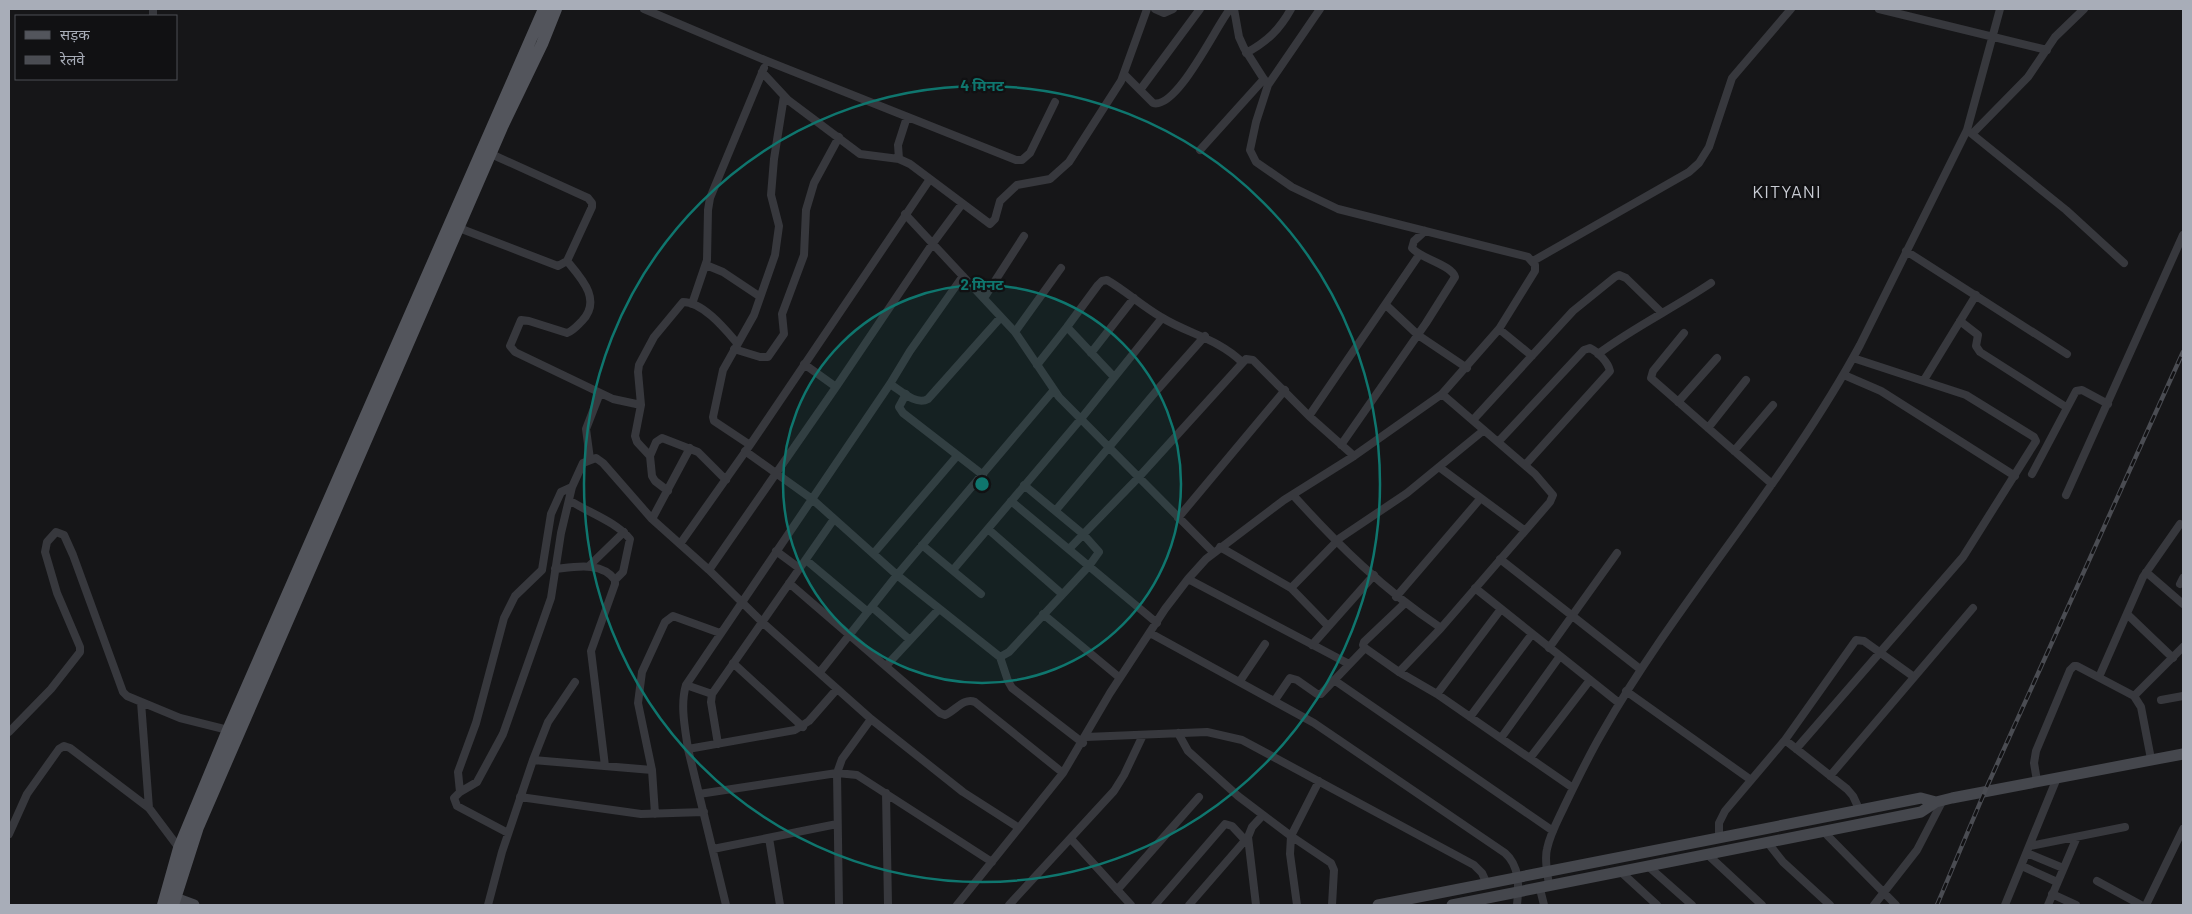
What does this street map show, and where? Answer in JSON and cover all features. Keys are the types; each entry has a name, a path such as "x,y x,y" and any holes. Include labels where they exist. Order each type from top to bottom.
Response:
{"main road":[{"path":"169,901 202,818 491,154 544,9"},
{"path":"169,901 179,848 228,730 518,80 556,9"},
{"path":"1378,905 1547,872 1706,848 1768,842 1921,812 1940,801 1960,796 2183,754"},
{"path":"1452,905 1649,867 1706,848 1719,839 1921,798 1940,801"},
{"path":"169,901 194,905"}],"street":[{"path":"644,9 767,61 1016,160 1022,160 1030,153 1055,102"},
{"path":"762,72 784,96 854,150 865,156 899,160 910,164 990,224 995,219 1000,201 1017,185 1050,180 1069,162 1124,74 1147,9"},
{"path":"1155,9 1164,13 1173,9"},
{"path":"1140,90 1200,9"},
{"path":"1124,74 1153,103 1157,104 1164,101 1179,88 1192,71 1232,9"},
{"path":"958,905 1063,773 1120,678 1188,578 1213,552 1442,394 1467,368 1499,329 1535,271 1533,261 1528,257 1493,246 1425,231 1329,205 1288,184 1256,162 1250,150 1266,82 1246,53 1239,37 1232,9"},
{"path":"1246,53 1268,40 1292,9"},
{"path":"1200,150 1266,82 1320,9"},
{"path":"1533,261 1689,172 1699,163 1711,141 1732,78 1791,9"},
{"path":"1879,9 2047,50"},
{"path":"1544,905 1547,872 1546,856 1552,831 1585,763 1619,703 1640,669 1772,484 1854,358 1906,251 1969,132 2000,9"},
{"path":"1969,132 2028,77 2055,37 2082,9"},
{"path":"692,304 706,265 710,198 767,61"},
{"path":"784,96 774,159 771,195 779,234 775,255 754,315 735,346 720,376 714,420 776,474 812,499 897,575 1000,657 1012,688 1084,740 1208,732 1242,740 1474,865 1482,873 1487,884"},
{"path":"899,160 898,144 907,117"},
{"path":"1969,132 2066,210 2124,263"},
{"path":"650,456 635,436 640,405 639,366 654,337 680,304 688,302 714,318 735,346 760,357 768,357 784,334 782,314 804,256 806,210 814,183 839,137"},
{"path":"459,228 558,266 567,261 592,208 592,203 588,198 491,154"},
{"path":"680,544 748,448 930,179"},
{"path":"709,570 933,243 962,204"},
{"path":"905,214 1015,332 1053,391 1213,552"},
{"path":"1341,445 1418,335 1455,277 1451,270 1419,255 1412,248 1412,244 1425,231"},
{"path":"2066,495 2183,235"},
{"path":"984,298 1024,236"},
{"path":"1906,251 2067,354"},
{"path":"1309,416 1386,306 1419,255"},
{"path":"567,261 587,285 591,307 589,314 571,332 567,333 521,320 510,346 515,352 600,393 620,402 640,405"},
{"path":"706,265 723,272 760,296"},
{"path":"1015,332 1061,268"},
{"path":"1473,420 1573,311 1619,275 1626,278 1662,313"},
{"path":"726,905 688,749 684,725 683,693 686,685 890,384 910,351 963,276"},
{"path":"1036,365 1102,281 1107,280 1162,318 1205,336 1229,350 1242,362"},
{"path":"1598,354 1711,283"},
{"path":"1924,380 1976,295"},
{"path":"1092,353 1134,298"},
{"path":"1386,306 1418,335 1467,368"},
{"path":"890,384 920,402 928,399 1001,317"},
{"path":"953,570 1080,420 1162,318"},
{"path":"1960,321 1978,335 1976,346 1980,352 2066,407"},
{"path":"1067,327 1114,377"},
{"path":"1499,329 1532,356"},
{"path":"1684,333 1651,375 1656,383 1772,484"},
{"path":"1056,510 1205,336"},
{"path":"1498,442 1584,350 1590,348 1598,354 1609,366 1610,371 1525,465"},
{"path":"1069,549 1138,478 1242,362 1249,358 1354,456"},
{"path":"1678,402 1717,358"},
{"path":"1796,749 1963,557 2035,444 2034,438 1966,394 1854,358"},
{"path":"804,364 836,387"},
{"path":"1844,375 1881,391 2015,476"},
{"path":"1708,428 1746,380"},
{"path":"1178,518 1284,390"},
{"path":"2032,474 2073,393 2078,390 2108,404"},
{"path":"820,672 897,575 1053,391"},
{"path":"590,459 586,428 600,393"},
{"path":"906,394 901,402 900,410 982,475"},
{"path":"1399,672 1475,588 1550,502 1553,496 1525,465 1442,394"},
{"path":"1734,451 1773,405"},
{"path":"1291,588 1335,542 1407,493 1484,430"},
{"path":"668,490 655,481 652,476 650,456 656,442 662,438 698,452 726,480"},
{"path":"652,519 690,448"},
{"path":"874,553 956,456"},
{"path":"508,832 457,806 454,798 477,782 501,740 551,598 572,488 583,463 596,458 603,463 652,519 709,570 762,622 820,672 871,720 963,792 1019,828"},
{"path":"1439,467 1524,530"},
{"path":"1000,657 1009,652 1089,566 1099,552 1083,534 1024,485"},
{"path":"460,792 458,772 476,722 504,618 515,596 542,570 551,514 561,492 572,488"},
{"path":"1293,495 1335,542 1374,575 1404,604 1440,628"},
{"path":"1396,597 1480,499"},
{"path":"569,500 595,516 616,524 631,542 623,572 615,580 591,652 605,766"},
{"path":"1011,500 1157,623"},
{"path":"718,744 711,702 712,694 834,519"},
{"path":"2099,677 2146,572 2180,524"},
{"path":"988,529 1062,594"},
{"path":"9,732 51,688 80,652 80,647 57,594 46,552 47,542 56,532 64,535 74,555 120,688 127,696 180,718 228,730"},
{"path":"589,566 624,532"},
{"path":"922,546 981,594"},
{"path":"1220,547 1291,588 1327,626"},
{"path":"776,551 799,568"},
{"path":"1549,648 1617,553"},
{"path":"1500,559 1640,669"},
{"path":"806,560 910,640"},
{"path":"555,570 589,566 608,573 615,580"},
{"path":"2146,572 2183,604"},
{"path":"1312,645 1374,575"},
{"path":"1188,578 1349,664"},
{"path":"789,584 940,713 945,715 966,701 971,700 1063,773"},
{"path":"1475,588 1619,703"},
{"path":"1404,604 1364,642 1365,648 1399,672 1438,694 1574,788"},
{"path":"1830,776 1973,608"},
{"path":"886,666 939,609"},
{"path":"1438,694 1501,609"},
{"path":"1043,614 1120,678"},
{"path":"2127,614 2173,658"},
{"path":"655,814 652,770 638,703 642,672 665,622 673,616 720,633"},
{"path":"1150,633 1314,723 1505,853 1513,861 1518,878 1517,905"},
{"path":"1470,717 1532,634"},
{"path":"1719,839 1721,817 1785,740 1852,644 1859,640 1864,641 1914,678"},
{"path":"1240,681 1266,644"},
{"path":"2134,696 2183,647"},
{"path":"1275,700 1290,678 1297,680 1318,694 1324,691 1365,648"},
{"path":"1501,738 1560,656"},
{"path":"733,663 803,727"},
{"path":"2037,781 2034,763 2036,752 2070,670 2078,666 2134,696 2140,703 2151,759"},
{"path":"1334,680 1552,831"},
{"path":"1530,758 1590,680"},
{"path":"488,905 508,832 533,760 548,722 575,682"},
{"path":"686,685 712,694"},
{"path":"688,749 803,727 837,689"},
{"path":"1626,691 1751,780"},
{"path":"2161,700 2183,696"},
{"path":"141,702 149,808"},
{"path":"839,905 837,773 842,759 871,720"},
{"path":"1178,733 1188,751 1238,796 1331,863 1334,870 1332,905"},
{"path":"1009,905 1071,839 1119,783 1143,735"},
{"path":"1785,740 1854,796 1860,811"},
{"path":"9,834 26,794 59,749 64,746 70,748 149,808 179,848"},
{"path":"533,760 652,770"},
{"path":"699,794 837,773 857,775 992,862"},
{"path":"2005,905 2057,778"},
{"path":"1298,905 1290,854 1291,836 1319,781"},
{"path":"886,793 888,905"},
{"path":"520,797 633,813 704,812"},
{"path":"1117,890 1199,797"},
{"path":"1874,905 1917,850 1940,801"},
{"path":"1189,905 1246,839 1252,827 1263,815"},
{"path":"713,850 837,824"},
{"path":"1155,905 1225,824 1232,826 1246,839 1256,905"},
{"path":"2029,849 2124,827"},
{"path":"2146,905 2183,829"},
{"path":"1823,831 1896,905"},
{"path":"2048,905 2077,837"},
{"path":"769,838 780,905"},
{"path":"1071,839 1130,905"},
{"path":"1768,842 1783,862 1830,905"},
{"path":"1706,848 1762,905"},
{"path":"2029,849 2063,868"},
{"path":"2022,866 2058,882"},
{"path":"1649,867 1692,905"},
{"path":"1621,872 1657,905"},
{"path":"2097,881 2141,905"},
{"path":"2052,894 2076,905"}],"railway":[{"path":"1937,905 1985,791 2183,352"}],"district":[{"name":"KITYANI","path":"1787,192"}]}
